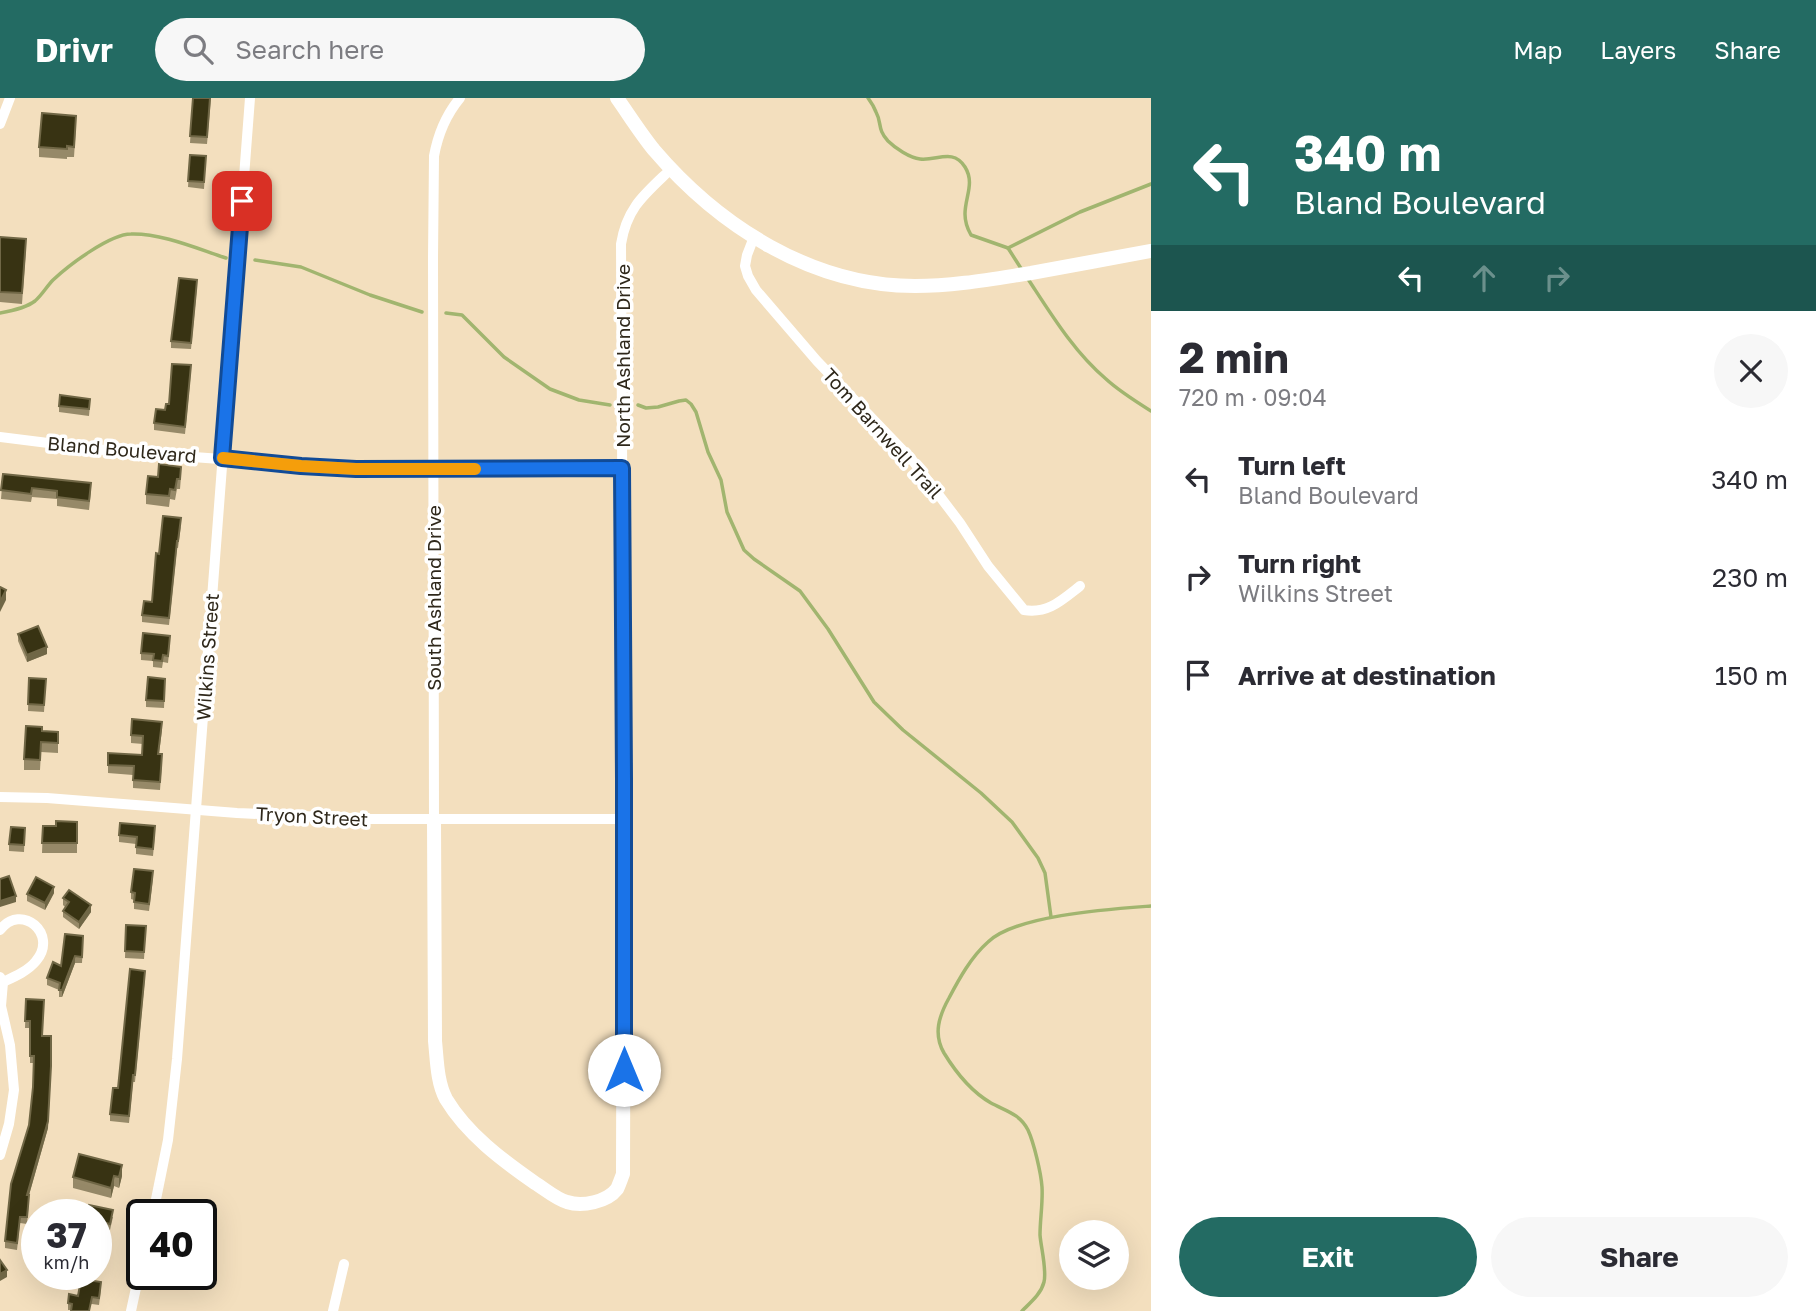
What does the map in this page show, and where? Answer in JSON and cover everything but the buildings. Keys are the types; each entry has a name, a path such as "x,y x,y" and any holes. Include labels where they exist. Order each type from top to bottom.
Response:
{"street":[{"path":"0,124 10,98"},
{"name":"Wilkins Street","path":"156,1199 169,1140 177,1059 250,98"},
{"name":"South Ashland Drive","path":"435,978 434,156 442,124 460,98"},
{"path":"617,98 652,148 717,212 769,247 825,271 874,282 916,286 974,282 1151,251"},
{"name":"North Ashland Drive","path":"435,978 435,1041 439,1077 444,1096 455,1112 473,1134 509,1165 567,1202 583,1204 608,1197 617,1189 623,1174 621,244 623,230 635,205 671,169"},
{"name":"Tom Barnwell Trail","path":"754,237 745,266 756,290 817,361 913,461 1024,610 1044,610 1080,586"},
{"name":"Bland Boulevard","path":"0,437 112,451 356,469 622,468"},
{"name":"Tryon Street","path":"0,797 354,818 624,819"},
{"path":"0,930 14,920 26,920 40,930 43,940 37,961 17,975 1,980 1,1006 10,1045 14,1090 9,1124 0,1155"},
{"path":"333,1311 344,1264"},
{"path":"131,1311 136,1290"}],"waterway":[{"path":"868,98 885,137 899,150 920,159 950,157 960,161 969,179 965,214 971,235 1008,248"},
{"path":"1008,248 1080,212 1151,184"},
{"path":"0,313 18,309 38,299 53,280 79,259 122,235 155,236 226,258"},
{"path":"1008,248 1022,270"},
{"path":"255,260 301,267 370,295 422,312"},
{"path":"1028,279 1064,332 1094,368 1116,388 1151,411"},
{"path":"446,313 462,315 504,357 550,389 579,400 610,405"},
{"path":"638,405 646,408 658,407 686,400 691,404 721,480 727,512 744,550 800,591 828,629 874,702 1012,822 1038,858 1045,873 1051,917"},
{"path":"1022,1311 1038,1294 1045,1277 1040,1235 1042,1187 1035,1150 1028,1130 1021,1120 984,1098 953,1067 939,1039 940,1018 971,961 988,942 1001,933 1020,925 1065,915 1151,906"}],"slow traffic":[{"path":"223,458 356,469 475,469"}],"route":[{"path":"242,201 222,458 356,469 622,468 624,1070"}]}
